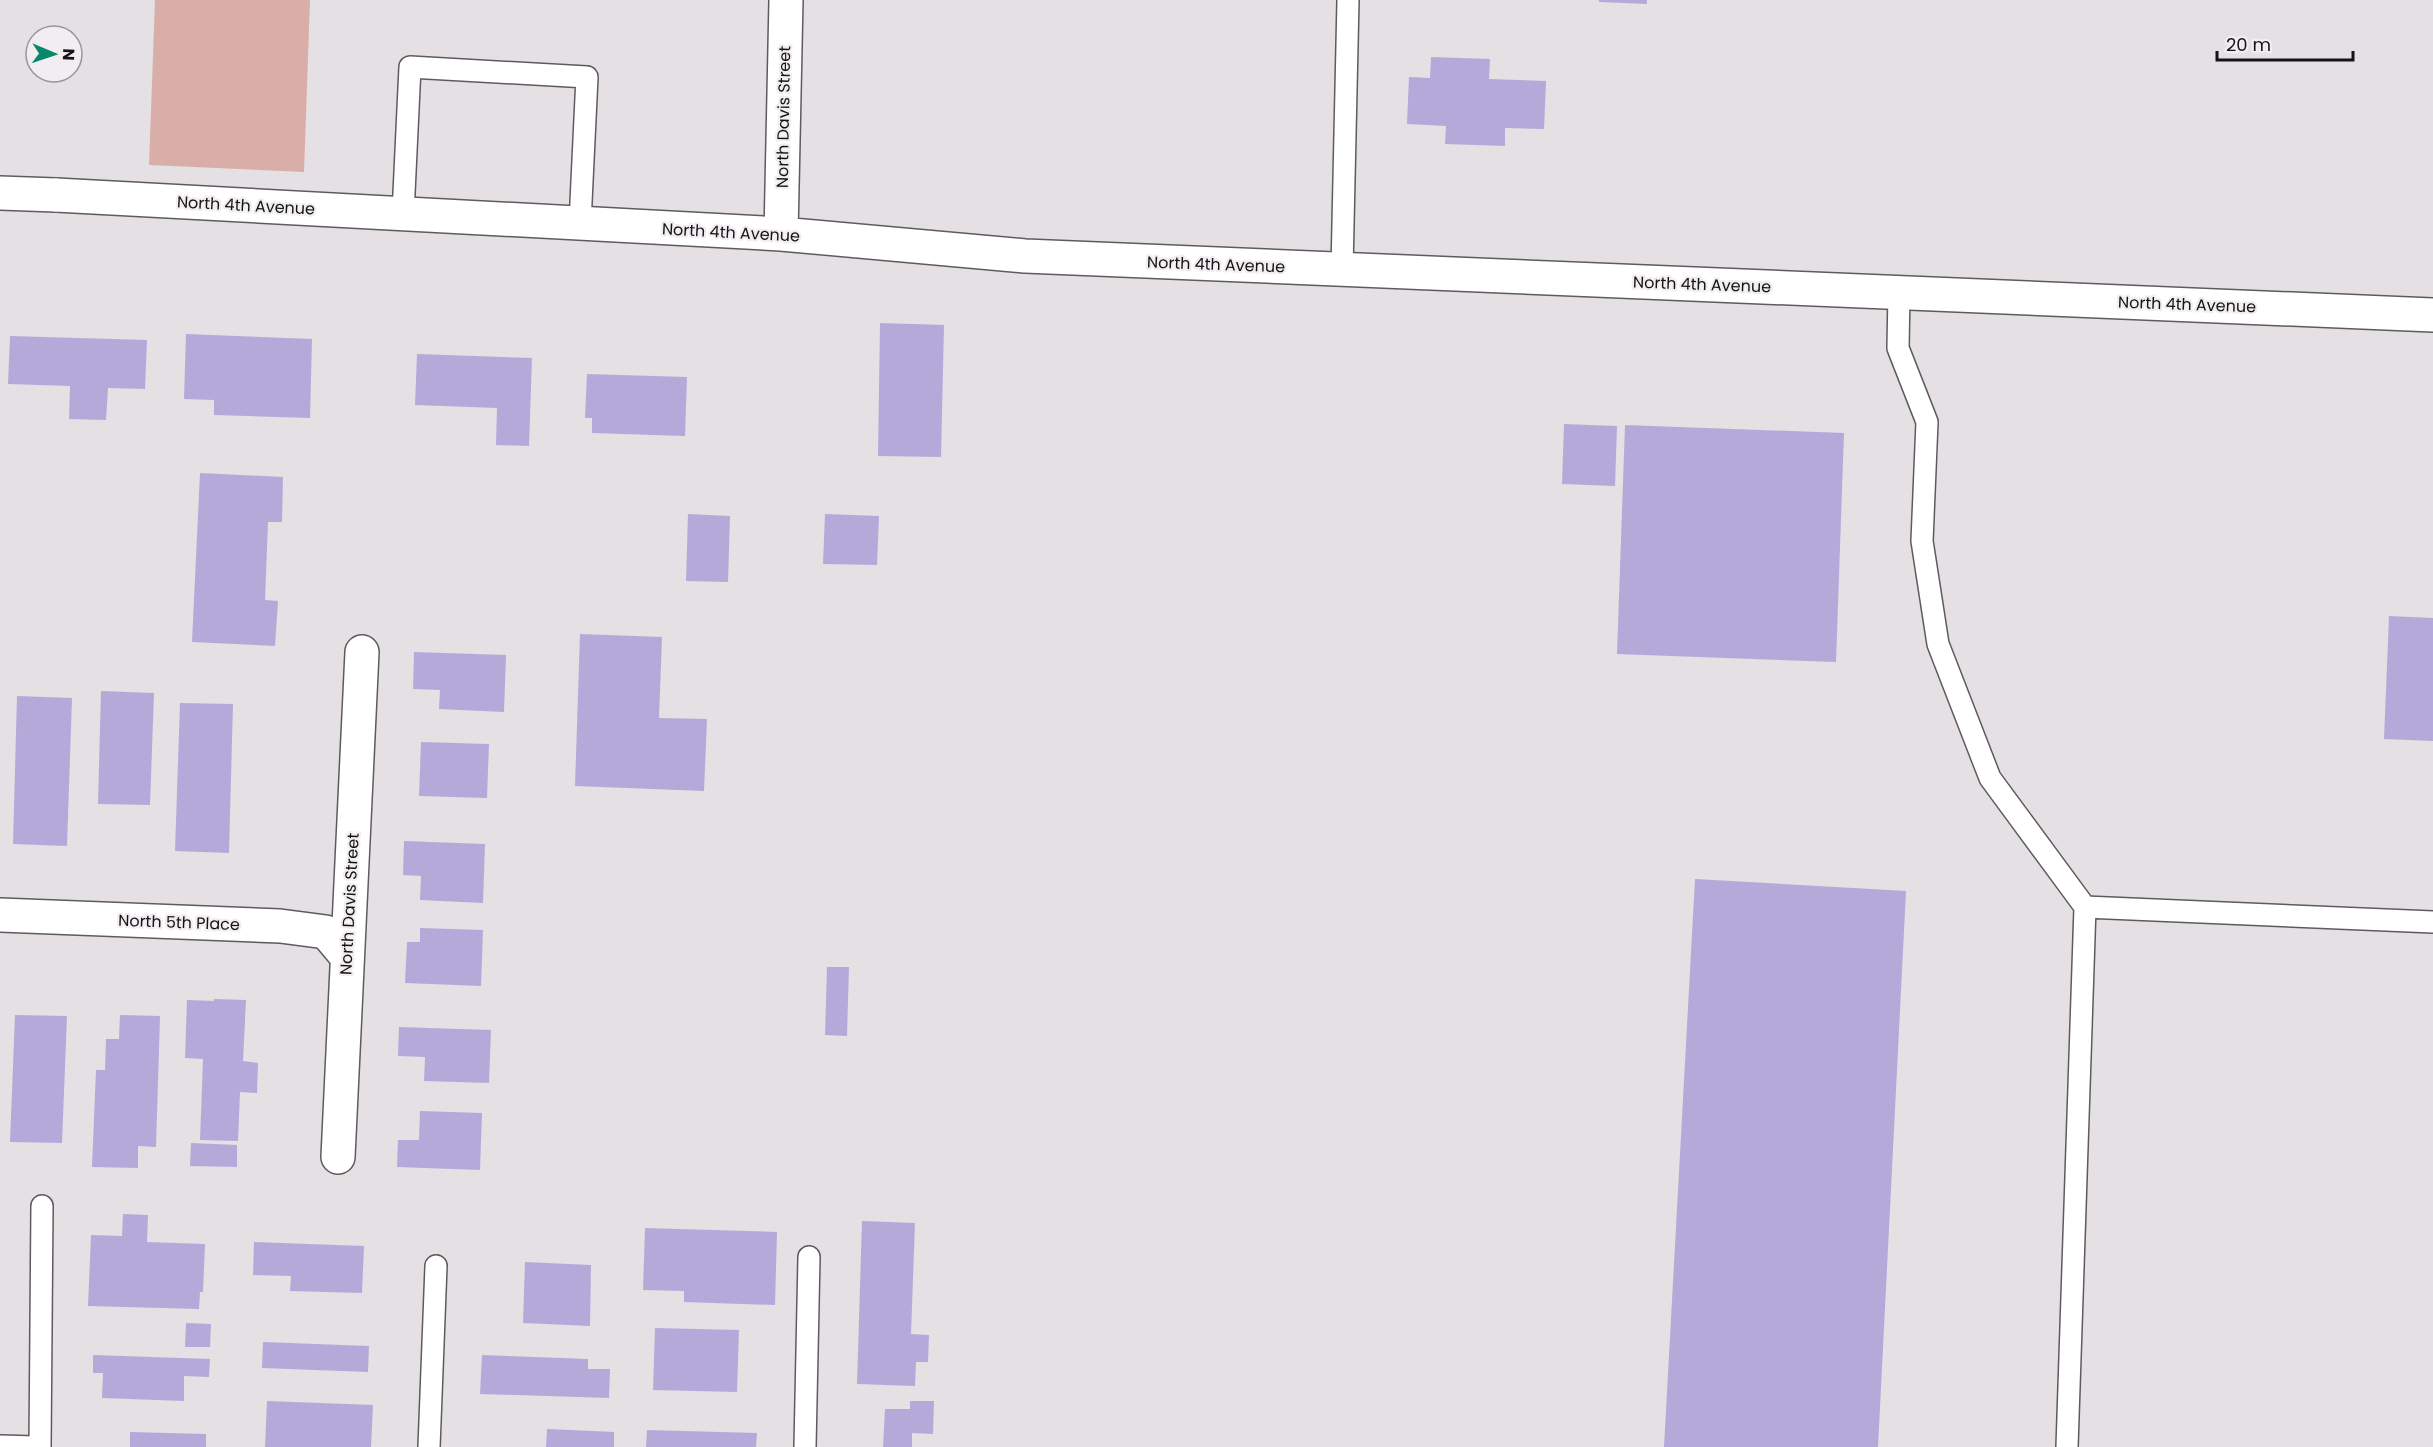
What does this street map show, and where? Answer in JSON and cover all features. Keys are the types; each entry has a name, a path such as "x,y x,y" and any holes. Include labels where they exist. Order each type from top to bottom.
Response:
{"street":[{"name":"North Davis Street","path":"781,234 786,0"},
{"name":"North 4th Avenue","path":"0,193 781,234 1025,256 2433,315"},
{"name":"North Davis Street","path":"338,1157 362,651"},
{"name":"North 5th Place","path":"0,915 280,926 326,932 347,957"}],"lane":[{"path":"1342,269 1348,0"},
{"path":"403,214 410,67 421,67 587,77 580,223"},
{"path":"1899,292 1898,348 1927,422 1922,541 1938,644 1990,778 2085,906 2067,1447"},
{"path":"2085,906 2433,922"},
{"path":"0,1446 38,1447 42,1206"},
{"path":"805,1447 809,1257"},
{"path":"429,1447 436,1266"}],"shaded area":[{"path":"155,0 310,0 304,172 149,165"}],"building":[{"path":"1599,0 1647,0 1647,4 1599,2"},
{"path":"1431,57 1490,59 1489,79 1546,81 1544,129 1505,128 1505,146 1445,144 1446,126 1407,124 1409,77 1430,78"},
{"path":"880,323 944,325 941,457 878,456"},
{"path":"186,334 312,339 310,418 214,415 214,400 184,399"},
{"path":"10,336 147,340 145,389 108,388 106,420 69,419 70,386 8,384"},
{"path":"417,354 532,358 529,446 496,445 497,408 415,405"},
{"path":"587,374 687,377 685,436 592,433 592,418 585,418"},
{"path":"1564,424 1617,426 1615,486 1562,484"},
{"path":"1625,425 1844,433 1836,662 1617,654"},
{"path":"200,473 283,477 282,522 268,522 265,600 278,601 275,646 192,642"},
{"path":"688,514 730,516 728,582 686,581"},
{"path":"825,514 879,516 877,565 823,564"},
{"path":"2389,616 2433,618 2433,741 2384,739"},
{"path":"580,634 662,637 659,718 707,719 704,791 575,786"},
{"path":"414,652 506,655 504,712 439,709 440,690 413,689"},
{"path":"101,691 154,693 150,805 98,804"},
{"path":"17,696 72,698 67,846 13,844"},
{"path":"180,703 233,704 229,853 175,851"},
{"path":"421,742 489,744 487,798 419,796"},
{"path":"404,841 485,844 483,903 420,900 421,876 403,875"},
{"path":"1695,879 1906,891 1878,1447 1664,1447"},
{"path":"420,928 483,930 481,986 405,983 407,942 420,942"},
{"path":"827,967 849,967 847,1036 825,1035"},
{"path":"214,999 246,1000 243,1061 258,1063 257,1093 240,1092 238,1141 200,1140 203,1059 185,1058 187,1000 214,1001"},
{"path":"15,1015 67,1016 62,1143 10,1142"},
{"path":"120,1015 160,1016 156,1147 138,1146 138,1168 92,1167 96,1070 105,1070 106,1039 119,1039"},
{"path":"399,1027 491,1030 489,1083 424,1081 425,1057 398,1056"},
{"path":"420,1111 482,1113 480,1170 397,1167 398,1140 419,1140"},
{"path":"191,1143 237,1145 237,1167 190,1166"},
{"path":"123,1214 148,1215 147,1242 205,1244 203,1292 200,1292 199,1309 88,1306 91,1235 122,1236"},
{"path":"862,1221 915,1223 911,1334 929,1335 928,1362 916,1362 915,1386 857,1384"},
{"path":"645,1228 777,1232 775,1305 684,1302 684,1291 643,1290"},
{"path":"254,1242 364,1246 362,1293 290,1291 291,1276 253,1275"},
{"path":"525,1262 591,1265 590,1326 523,1323"},
{"path":"186,1323 211,1324 210,1347 185,1347"},
{"path":"655,1328 739,1330 737,1392 653,1390"},
{"path":"263,1342 369,1346 368,1372 262,1368"},
{"path":"93,1355 210,1359 209,1377 184,1376 184,1401 102,1398 103,1373 93,1373"},
{"path":"482,1355 588,1359 588,1369 610,1369 609,1398 480,1394"},
{"path":"267,1401 373,1405 371,1447 265,1447"},
{"path":"910,1401 934,1401 933,1434 912,1433 912,1447 883,1447 885,1409 910,1409"},
{"path":"547,1429 614,1432 614,1447 546,1447"},
{"path":"647,1430 757,1433 756,1447 646,1447"},
{"path":"130,1432 206,1434 206,1447 130,1447"}]}
